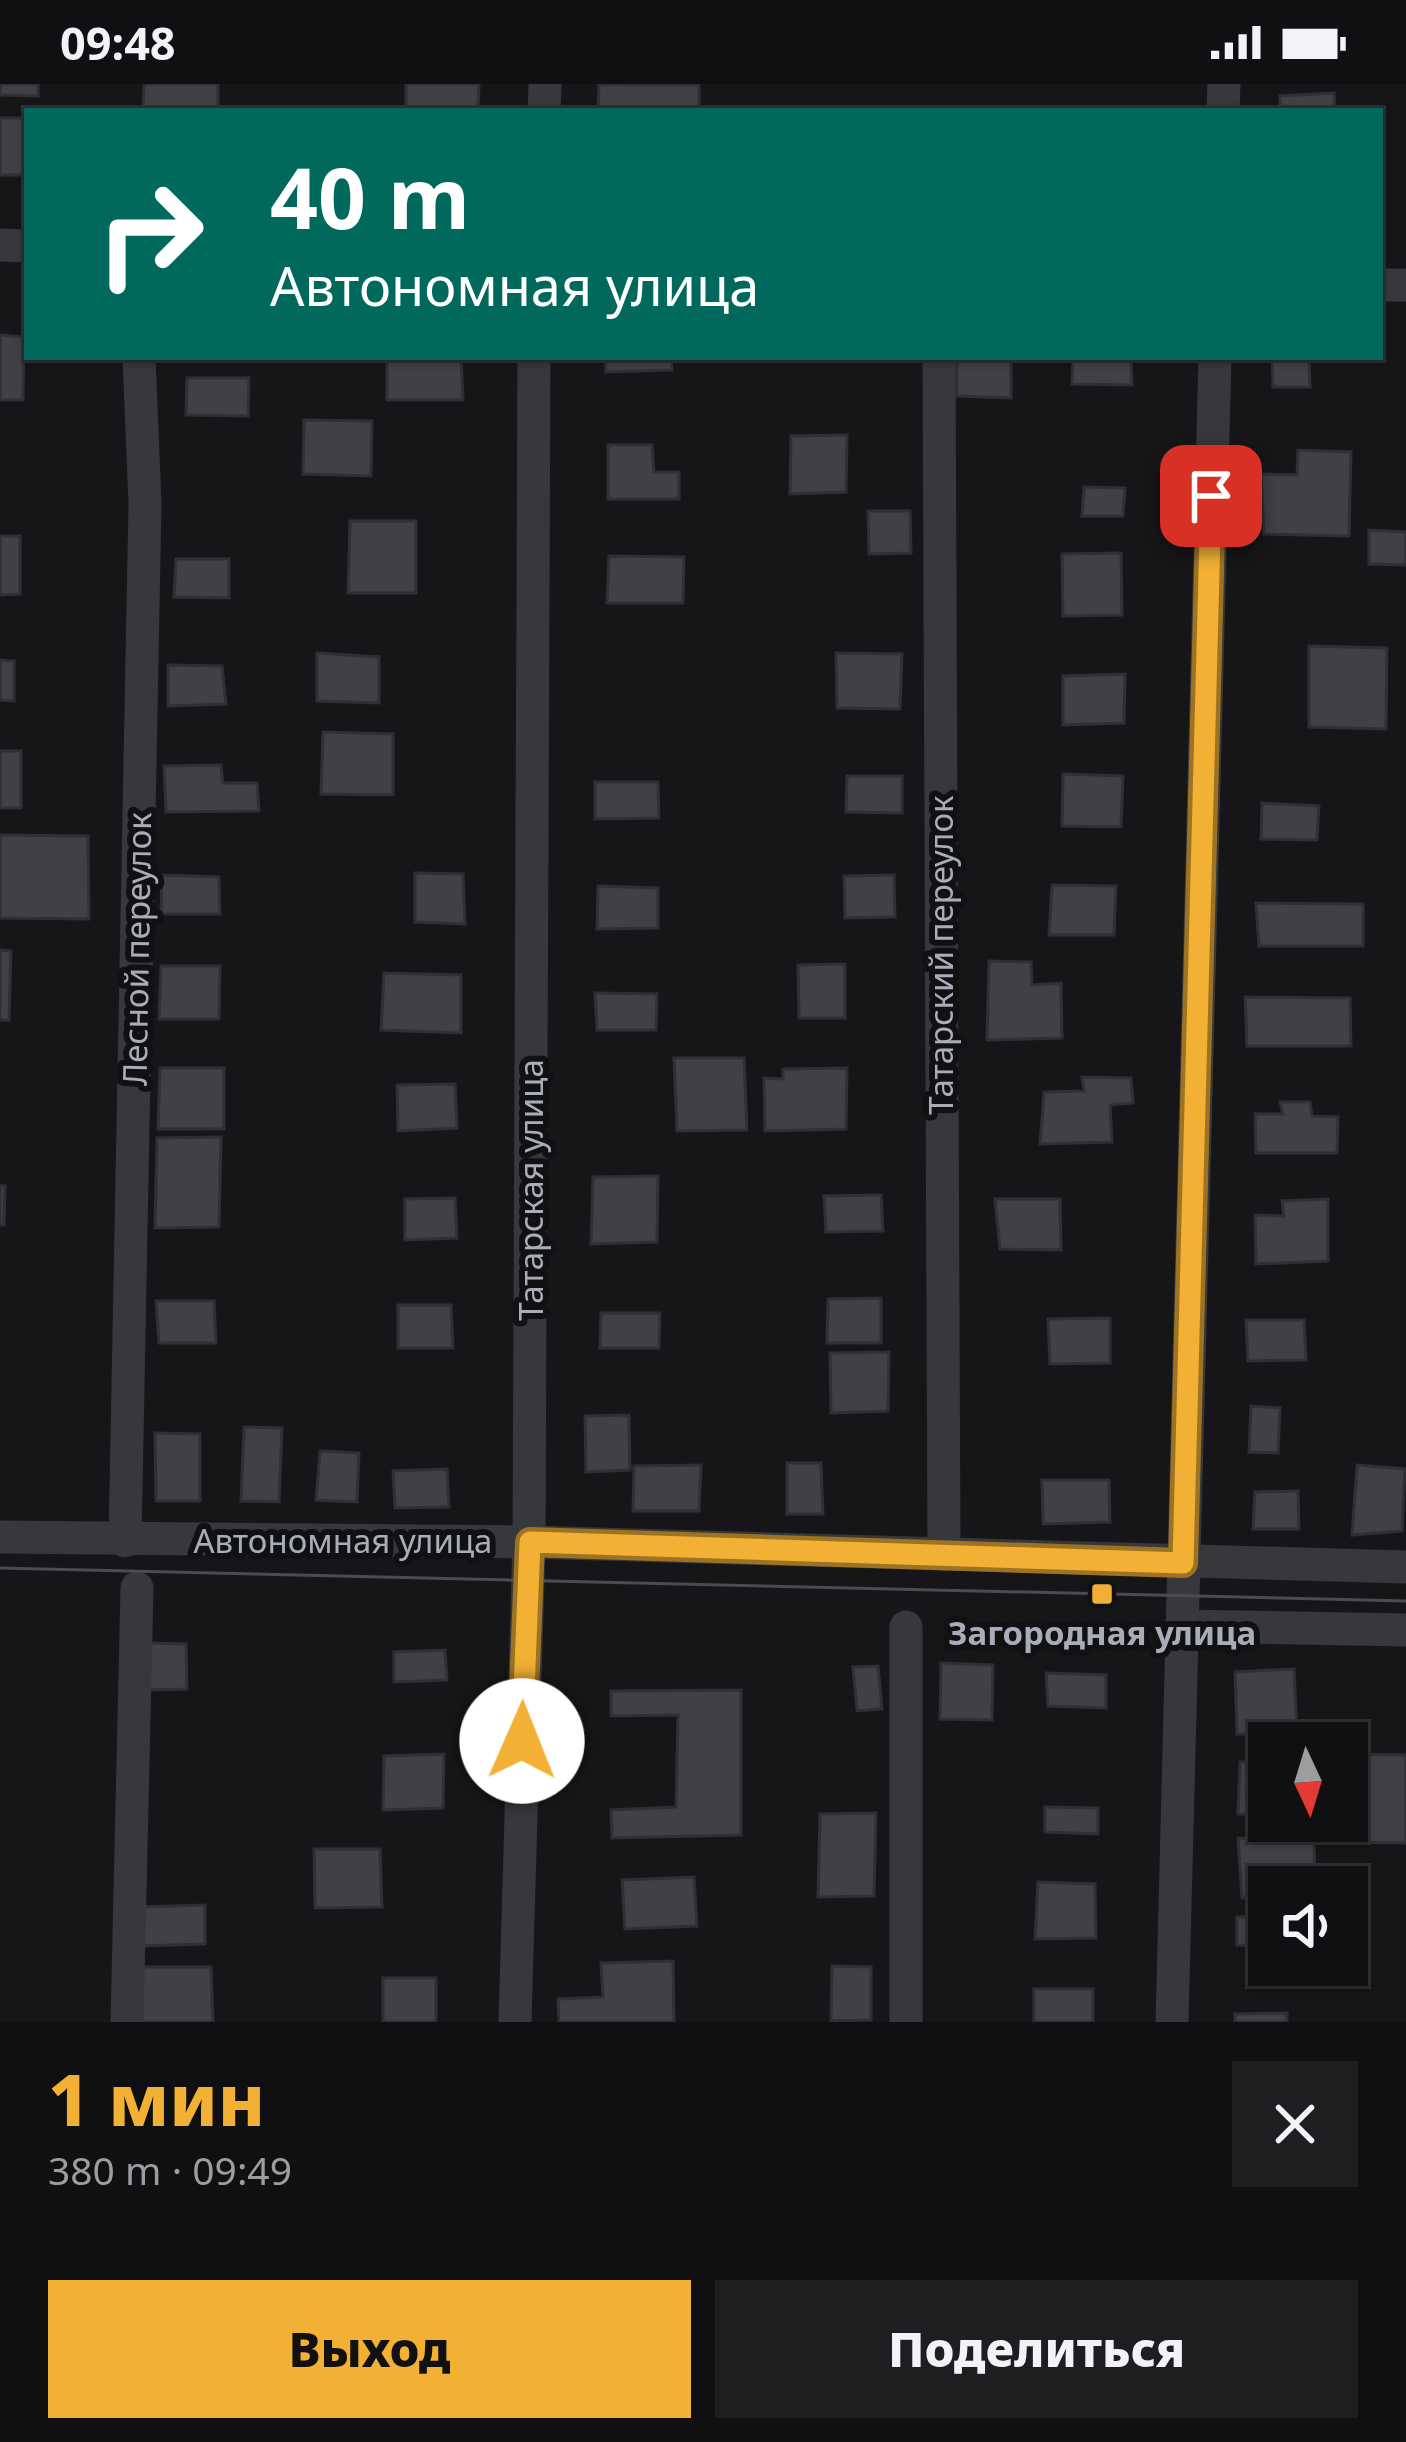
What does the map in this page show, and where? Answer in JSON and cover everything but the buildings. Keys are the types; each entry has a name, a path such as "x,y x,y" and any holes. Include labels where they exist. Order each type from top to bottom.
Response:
{"street":[{"name":"Лесной переулок","path":"125,1540 145,503 139,360"},
{"name":"Татарская улица","path":"515,2022 530,1542 534,360"},
{"name":"Татарский переулок","path":"939,360 944,1554"},
{"path":"1172,2022 1215,360"},
{"name":"Автономная улица","path":"0,1538 530,1542 1406,1567"},
{"path":"128,2022 137,1588"},
{"path":"1181,1626 1406,1630"},
{"path":"906,1627 906,2022"}],"tram line":[{"path":"0,1568 1406,1601"}],"place":[{"name":"Загородная улица","path":"1102,1594"}],"route":[{"path":"522,1741 530,1542 1183,1563 1211,496"}]}
